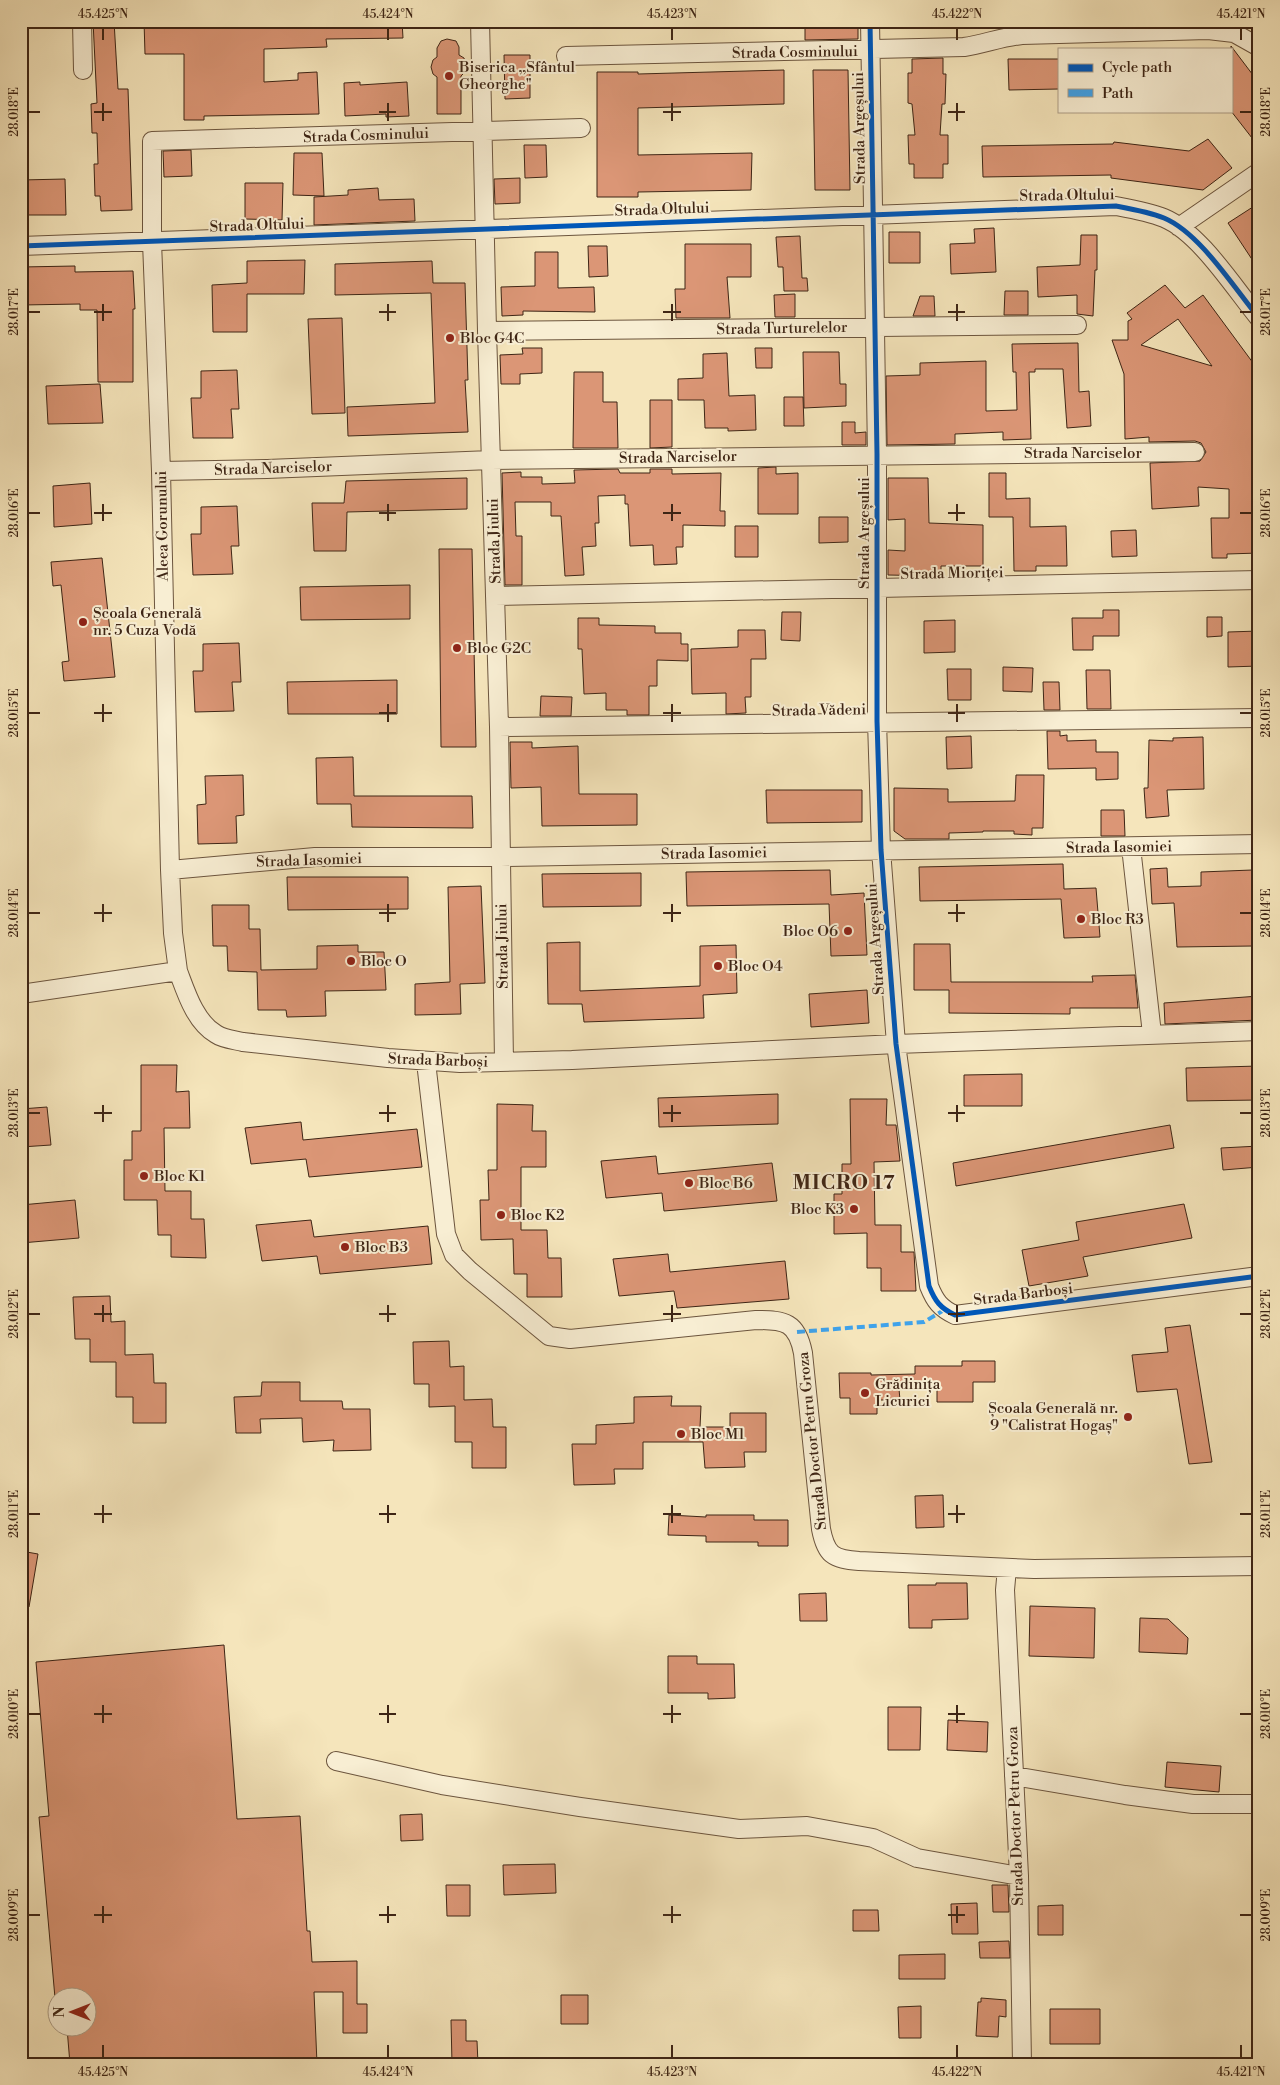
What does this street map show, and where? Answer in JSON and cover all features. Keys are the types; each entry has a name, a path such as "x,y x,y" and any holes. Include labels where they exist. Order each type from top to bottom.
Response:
{"street":[{"path":"82,21 83,70"},
{"name":"Strada Jiului","path":"480,21 487,331 500,727 504,1062"},
{"name":"Strada Argeșului","path":"870,21 877,454 877,721 881,850 896,1044"},
{"name":"Strada Cosminului","path":"566,56 964,48 1005,37 1022,35 1208,30 1234,34 1259,47"},
{"name":"Strada Cosminului","path":"152,141 581,128"},
{"name":"Aleea Gorunului","path":"152,141 152,242 161,471 170,870 173,933 178,971"},
{"path":"1180,227 1259,172"},
{"name":"Strada Oltului","path":"21,246 1116,206 1165,218 1180,227 1198,244 1259,318"},
{"name":"Strada Turturelelor","path":"487,331 1077,325"},
{"name":"Strada Narciselor","path":"161,471 267,469 491,460 877,454 1195,452"},
{"name":"Strada Mioriței","path":"496,596 1259,580"},
{"name":"Strada Vădeni","path":"500,727 877,721 1259,718"},
{"name":"Strada Iasomiei","path":"170,870 315,857 501,857 1259,844"},
{"path":"1131,847 1152,1034"},
{"path":"21,994 178,971"},
{"name":"Strada Barboși","path":"178,971 191,1004 206,1026 217,1035 243,1042 426,1062 504,1062 896,1044 1259,1031"},
{"name":"Strada Barboși","path":"896,1044 929,1286 935,1302 944,1310 955,1315 972,1314 1259,1276"},
{"name":"Strada Doctor Petru Groza","path":"426,1062 446,1234 454,1255 470,1271 549,1336 570,1338 756,1320 775,1320 788,1325 797,1332 803,1353 820,1529 824,1546 833,1556 842,1560 1034,1570 1259,1566"},
{"name":"Strada Doctor Petru Groza","path":"1007,1568 1005,1590 1018,1876 1022,2064"},
{"path":"336,1760 442,1784 580,1807 739,1829 807,1826 873,1838 917,1858 1018,1876"},
{"path":"1014,1776 1125,1795 1193,1804 1259,1804"}],"building":[{"path":"93,21 114,21 118,89 128,89 132,210 101,211 100,196 95,196 94,164 98,164 97,133 92,133 91,104 97,103"},
{"path":"144,21 402,21 403,38 326,39 327,47 264,49 264,82 298,80 298,73 317,72 319,114 204,116 204,120 184,120 184,54 145,54"},
{"path":"858,21 858,39 805,40 805,22"},
{"name":"Biserica „Sfântul Gheorghe\"","path":"447,39 456,41 459,47 459,55 464,58 466,65 461,76 461,114 437,114 437,77 433,74 431,67 433,60 437,57 437,48 441,41"},
{"path":"1231,46 1259,83 1259,147 1232,112"},
{"path":"504,55 530,55 530,98 505,99"},
{"path":"943,58 943,74 946,74 945,104 942,104 940,135 948,135 948,164 943,164 943,178 914,178 914,164 909,164 908,135 915,135 912,104 908,103 908,73 912,73 912,59"},
{"path":"1008,59 1058,59 1058,89 1009,90"},
{"path":"784,70 784,104 638,108 638,155 752,153 751,190 638,192 638,197 597,197 597,72 638,72 638,74"},
{"path":"813,70 848,70 850,190 815,190"},
{"path":"360,82 360,85 407,82 409,116 386,117 386,114 345,116 344,83"},
{"path":"1208,139 1232,168 1203,190 1111,178 1111,175 983,177 982,146 1113,144 1114,142 1189,151"},
{"path":"524,145 546,145 547,177 525,178"},
{"path":"191,150 192,176 164,177 163,151"},
{"path":"294,153 322,153 324,196 293,195"},
{"path":"520,178 520,203 495,204 494,179"},
{"path":"65,179 66,215 21,215 21,180"},
{"path":"245,183 283,183 282,220 245,219"},
{"path":"378,188 379,200 414,199 415,221 314,225 314,197 348,195 348,190"},
{"path":"1259,203 1259,270 1228,223"},
{"path":"994,228 996,272 951,274 950,244 975,243 974,229"},
{"path":"889,232 920,232 920,263 889,263"},
{"path":"1081,235 1097,235 1097,270 1095,270 1093,316 1077,314 1077,295 1038,297 1037,267 1080,265"},
{"path":"800,236 802,278 807,278 808,291 784,291 783,267 778,267 776,237"},
{"path":"685,244 751,244 751,277 727,277 730,318 676,318 675,289 685,289"},
{"path":"588,246 607,246 608,276 589,277"},
{"path":"535,252 558,252 558,288 594,287 595,312 523,311 523,315 502,316 501,287 535,286"},
{"path":"305,260 304,294 247,294 247,332 213,332 212,285 247,283 247,261"},
{"name":"Bloc G4C","path":"432,261 433,283 465,283 468,380 465,380 468,432 348,436 347,407 435,403 431,293 335,295 335,264"},
{"path":"75,266 75,272 133,271 135,309 133,309 133,382 98,382 97,310 80,310 80,304 22,305 21,267"},
{"path":"1165,285 1185,308 1203,295 1259,371 1259,480 1255,516 1259,516 1259,553 1227,554 1227,558 1212,558 1211,518 1229,518 1229,489 1198,487 1199,506 1152,509 1150,463 1200,461 1206,452 1201,443 1195,441 1149,442 1149,437 1125,439 1124,374 1112,340 1128,340 1128,321 1132,319 1127,313","holes":["1178,319 1212,366 1141,345"]},
{"path":"1005,291 1028,291 1028,315 1004,315"},
{"path":"795,294 795,317 775,317 774,295"},
{"path":"920,296 934,296 935,316 913,316"},
{"path":"342,318 345,413 312,414 308,319"},
{"path":"1078,343 1079,392 1089,391 1091,426 1067,428 1063,369 1035,369 1035,372 1029,372 1031,439 1003,440 1003,432 955,434 955,444 887,445 886,376 920,375 920,363 986,361 986,411 1017,410 1016,372 1013,372 1012,344"},
{"path":"522,348 542,348 542,373 520,374 520,384 501,384 500,355 523,354"},
{"path":"755,348 772,348 772,368 756,368"},
{"path":"803,352 839,352 840,384 846,384 846,406 804,408"},
{"path":"727,353 729,396 755,395 756,430 728,431 728,428 705,428 704,400 678,400 678,379 703,378 703,354"},
{"path":"237,370 239,409 231,409 233,438 193,438 191,398 201,398 201,371"},
{"path":"574,372 603,372 603,402 617,402 618,448 573,448"},
{"path":"100,384 103,423 48,424 46,386"},
{"path":"784,397 803,397 804,426 784,426"},
{"path":"650,400 672,400 672,447 650,448"},
{"path":"842,422 855,422 855,433 866,432 866,445 842,445"},
{"path":"776,467 776,474 798,473 798,514 758,514 758,468"},
{"path":"618,469 620,473 650,473 650,469 672,469 672,474 721,473 720,511 725,511 725,526 683,525 683,547 676,547 677,564 654,565 653,545 630,546 628,504 625,504 625,495 598,496 599,523 595,523 596,546 582,547 584,575 565,576 561,516 551,516 551,502 515,502 516,536 522,536 522,585 505,585 502,473 521,472 521,477 542,477 542,484 575,483 574,470"},
{"path":"989,473 1006,473 1006,499 1030,498 1030,527 1066,526 1067,566 1036,566 1036,571 1014,571 1013,517 989,517"},
{"path":"467,478 467,509 347,512 346,551 314,551 312,503 344,503 346,481"},
{"path":"888,478 928,478 929,523 983,525 983,566 941,566 941,576 888,575 888,550 905,551 905,519 888,520"},
{"path":"90,483 92,524 54,527 53,486"},
{"path":"237,506 239,546 231,546 233,574 193,575 191,534 201,534 201,507"},
{"path":"819,517 848,517 848,542 819,543"},
{"path":"735,526 758,526 758,557 735,557"},
{"path":"1136,530 1137,556 1112,557 1111,531"},
{"name":"Bloc G2C","path":"439,549 472,549 476,747 441,747"},
{"path":"102,558 115,677 64,681 62,662 69,661 61,585 53,586 51,562"},
{"path":"410,585 410,619 301,620 300,587"},
{"path":"1103,610 1119,610 1119,636 1093,636 1093,650 1073,650 1072,618 1103,618"},
{"path":"782,612 801,612 800,641 781,640"},
{"path":"1207,617 1222,617 1222,636 1207,637"},
{"path":"578,618 599,618 599,625 655,626 655,633 681,633 681,644 688,644 688,661 657,660 657,686 649,686 649,715 627,715 627,710 606,710 606,693 584,694 582,649 578,649"},
{"path":"955,620 955,652 924,653 924,621"},
{"path":"738,630 765,630 766,659 751,659 751,697 745,697 746,713 726,714 726,693 692,694 691,649 738,647"},
{"path":"1259,631 1259,666 1228,667 1228,632"},
{"path":"239,643 241,682 232,682 234,711 195,712 193,671 203,671 203,644"},
{"path":"1003,667 1033,668 1032,692 1003,691"},
{"path":"947,669 971,669 971,700 948,700"},
{"path":"1086,670 1110,670 1111,709 1087,709"},
{"path":"397,680 397,714 288,714 287,682"},
{"path":"1043,682 1059,682 1060,710 1044,710"},
{"path":"541,696 572,697 571,716 540,716"},
{"path":"1047,731 1060,731 1060,736 1067,735 1067,741 1096,740 1096,752 1118,752 1118,779 1096,780 1096,768 1048,769"},
{"path":"971,736 972,768 947,769 946,737"},
{"path":"1203,737 1204,789 1167,790 1169,816 1146,818 1144,788 1148,788 1149,740 1173,741 1173,738"},
{"path":"510,742 532,742 532,748 578,746 579,794 637,794 637,825 542,826 541,787 511,788"},
{"path":"353,757 354,796 472,796 473,828 352,827 351,804 317,804 316,758"},
{"path":"243,775 244,815 236,816 237,843 198,844 197,805 206,804 205,776"},
{"path":"1016,775 1044,775 1043,828 1032,828 1032,835 1014,834 1014,831 983,831 949,833 949,839 905,839 894,831 894,788 948,789 948,802 1015,801"},
{"path":"766,790 862,790 862,822 767,823"},
{"path":"1101,810 1124,810 1125,836 1101,836"},
{"name":"Bloc R3","path":"1063,864 1064,889 1096,888 1100,937 1064,938 1061,899 920,901 919,867"},
{"path":"1167,868 1168,887 1201,886 1201,872 1252,870 1253,946 1177,947 1174,903 1152,904 1150,869"},
{"name":"Bloc O6","path":"830,870 831,895 864,893 867,955 831,956 829,904 687,906 686,872"},
{"path":"641,873 641,906 543,907 542,874"},
{"path":"287,877 408,877 408,909 288,910"},
{"path":"481,886 485,983 460,984 461,1014 415,1015 415,984 450,982 448,887"},
{"name":"Bloc O","path":"212,905 249,905 249,929 260,929 261,970 317,969 317,946 358,945 358,952 384,952 386,990 325,991 326,1016 287,1017 286,1010 258,1010 257,972 228,971 227,946 213,946"},
{"name":"Bloc O4","path":"580,942 580,991 700,986 700,946 736,945 737,993 703,995 704,1018 584,1022 582,1004 548,1004 547,943"},
{"path":"914,944 950,944 951,982 1093,982 1092,976 1135,975 1138,1008 1070,1008 1070,1014 949,1013 949,990 914,990"},
{"path":"867,990 869,1023 811,1027 809,994"},
{"path":"1259,996 1259,1020 1165,1024 1164,1003"},
{"name":"Bloc K1","path":"141,1065 177,1065 176,1092 189,1091 190,1128 164,1128 165,1191 191,1191 191,1219 204,1219 206,1258 171,1257 171,1235 158,1235 157,1200 124,1200 124,1160 132,1160 132,1131 141,1131"},
{"path":"1259,1066 1259,1100 1187,1101 1186,1068"},
{"path":"1022,1074 1022,1106 964,1106 964,1075"},
{"path":"778,1094 778,1124 659,1127 658,1098"},
{"name":"Bloc K3","path":"850,1099 887,1099 886,1125 896,1125 900,1161 874,1162 875,1225 901,1225 901,1252 914,1252 916,1291 881,1291 881,1268 867,1268 867,1233 834,1234 834,1194 842,1194 842,1164 851,1164"},
{"name":"Bloc K2","path":"497,1104 533,1105 532,1131 546,1131 546,1167 521,1167 521,1230 547,1230 548,1258 561,1258 562,1297 527,1297 527,1274 514,1274 513,1239 481,1240 480,1200 489,1200 488,1170 497,1170"},
{"path":"47,1107 51,1145 21,1147 21,1109"},
{"path":"301,1122 303,1140 417,1129 422,1167 309,1177 306,1159 251,1164 245,1128"},
{"path":"1170,1125 1174,1148 956,1186 953,1163"},
{"path":"1259,1146 1259,1167 1223,1170 1221,1148"},
{"name":"Bloc B6","path":"656,1156 658,1174 772,1163 777,1201 664,1211 662,1193 606,1198 601,1161"},
{"path":"75,1200 79,1238 21,1243 21,1205"},
{"path":"1184,1204 1192,1238 1083,1257 1088,1276 1029,1286 1022,1250 1079,1240 1076,1222"},
{"name":"Bloc B3","path":"311,1220 314,1237 428,1226 432,1264 320,1274 317,1256 262,1261 256,1225"},
{"path":"668,1254 670,1272 785,1261 789,1299 677,1308 674,1291 619,1296 613,1259"},
{"path":"110,1296 111,1322 125,1321 125,1355 153,1354 154,1383 166,1383 166,1423 133,1423 133,1397 116,1397 116,1362 90,1362 90,1339 75,1339 73,1297"},
{"path":"1190,1325 1212,1462 1189,1464 1177,1389 1137,1392 1132,1355 1168,1352 1165,1328"},
{"path":"449,1341 450,1367 464,1366 464,1400 492,1399 493,1427 506,1427 506,1468 472,1468 472,1442 455,1442 455,1406 429,1407 429,1384 414,1384 413,1342"},
{"path":"962,1361 995,1361 995,1382 973,1382 973,1402 937,1402 937,1389 899,1389 900,1400 877,1400 877,1414 850,1414 850,1398 840,1398 839,1373 871,1373 871,1375 915,1374 915,1366 962,1366"},
{"path":"262,1382 300,1382 300,1401 342,1401 343,1409 370,1409 371,1450 333,1451 334,1440 303,1442 302,1418 260,1419 261,1433 236,1433 234,1397 261,1396"},
{"name":"Bloc M1","path":"672,1396 671,1406 701,1406 700,1427 730,1427 730,1413 766,1413 766,1452 744,1452 745,1467 705,1468 703,1442 643,1442 643,1469 614,1469 615,1484 574,1485 572,1444 596,1444 596,1425 634,1423 634,1397"},
{"path":"943,1495 944,1527 916,1528 915,1496"},
{"path":"669,1515 706,1517 706,1515 754,1515 754,1520 788,1520 788,1546 758,1546 758,1542 706,1542 706,1536 668,1535"},
{"path":"21,1551 38,1554 29,1607 21,1606"},
{"path":"936,1583 967,1583 968,1619 932,1620 932,1628 909,1628 908,1585 936,1585"},
{"path":"826,1593 827,1621 800,1621 799,1594"},
{"path":"1030,1606 1095,1608 1094,1658 1029,1656"},
{"path":"1140,1618 1168,1619 1188,1638 1187,1654 1139,1652"},
{"path":"224,1645 237,1819 300,1816 307,1931 310,1931 312,1962 357,1961 357,2004 367,2004 367,2033 343,2033 343,1992 314,1992 317,2064 70,2064 68,2038 98,2038 98,1988 54,1988 39,1817 49,1816 36,1662"},
{"path":"668,1656 697,1656 697,1664 734,1664 735,1698 708,1699 708,1693 668,1693"},
{"path":"888,1707 921,1707 920,1750 888,1750"},
{"path":"948,1720 988,1722 987,1752 947,1750"},
{"path":"1167,1762 1221,1766 1219,1792 1165,1787"},
{"path":"422,1814 423,1840 401,1841 400,1815"},
{"path":"555,1864 556,1893 504,1895 503,1865"},
{"path":"446,1885 470,1885 470,1916 447,1916"},
{"path":"992,1885 1008,1885 1009,1912 993,1912"},
{"path":"977,1903 978,1934 952,1934 951,1904"},
{"path":"1063,1905 1063,1935 1038,1935 1038,1906"},
{"path":"853,1910 878,1910 879,1931 853,1931"},
{"path":"1009,1941 1010,1958 980,1958 979,1942"},
{"path":"945,1954 945,1979 899,1979 899,1955"},
{"path":"561,1995 588,1995 588,2024 561,2024"},
{"path":"981,1998 1006,2000 1006,2017 999,2016 998,2037 976,2036 978,2002 981,2002"},
{"path":"921,2006 921,2038 899,2038 898,2007"},
{"path":"1050,2009 1100,2009 1100,2044 1050,2044"},
{"path":"451,2020 466,2020 466,2041 477,2041 478,2064 452,2064"}],"marked path":[{"path":"797,1332 924,1322 944,1310"}],"cycle path":[{"path":"870,21 877,454 877,721 881,850 896,1044 929,1286 939,1304 945,1310 955,1315 1259,1276"},
{"path":"21,246 1116,206 1152,214 1177,225 1191,236 1216,262 1259,318"}],"place":[{"name":"Biserica „Sfântul Gheorghe\"","path":"449,76"},
{"name":"Bloc G4C","path":"450,338"},
{"name":"Școala Generală nr. 5 Cuza Vodă","path":"83,622"},
{"name":"Bloc G2C","path":"457,648"},
{"name":"Bloc R3","path":"1081,919"},
{"name":"Bloc O6","path":"848,931"},
{"name":"Bloc O","path":"351,961"},
{"name":"Bloc O4","path":"718,966"},
{"name":"Bloc K1","path":"144,1176"},
{"name":"Bloc B6","path":"689,1183"},
{"name":"Bloc K3","path":"854,1209"},
{"name":"Bloc K2","path":"501,1215"},
{"name":"Bloc B3","path":"345,1247"},
{"name":"Grădinița Licurici","path":"865,1393"},
{"name":"Școala Generală nr. 9 \"Calistrat Hogaș\"","path":"1128,1417"},
{"name":"Bloc M1","path":"681,1434"}],"district":[{"name":"MICRO 17","path":"844,1182"}]}
